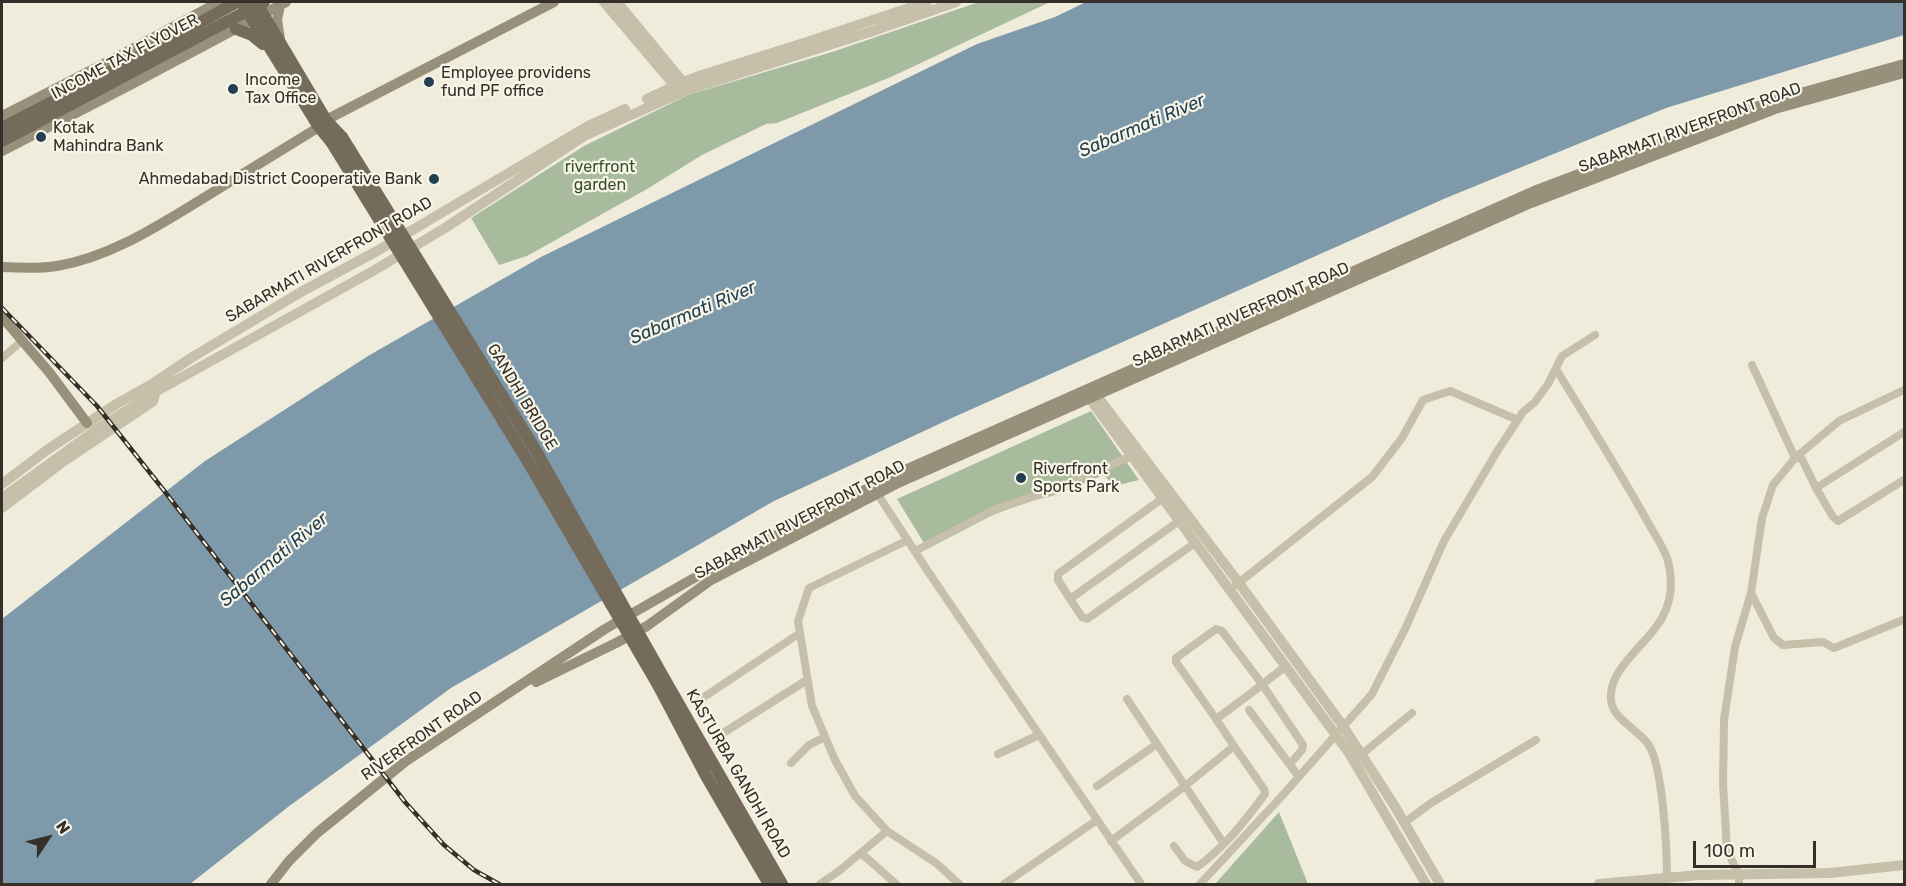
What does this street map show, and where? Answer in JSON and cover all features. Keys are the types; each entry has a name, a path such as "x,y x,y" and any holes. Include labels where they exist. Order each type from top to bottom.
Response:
{"main road":[{"path":"2,116 219,2"},
{"path":"2,267 57,266 94,256 128,242 173,217 322,123 554,2"},
{"path":"2,151 236,29 251,7 283,3 277,20 277,49 236,29"},
{"name":"GANDHI BRIDGE","path":"251,7 322,123 337,140 661,682"},
{"name":"INCOME TAX FLYOVER","path":"2,128 144,54 251,7"},
{"name":"INCOME TAX FLYOVER","path":"2,141 251,7"},
{"name":"SABARMATI RIVERFRONT ROAD","path":"605,629 708,570 875,490 1534,191 1772,101 1905,64"},
{"name":"SABARMATI RIVERFRONT ROAD","path":"1091,393 1531,203 1775,109 1905,72"},
{"path":"2,317 49,372 87,423"},
{"name":"SABARMATI RIVERFRONT ROAD","path":"616,643 647,626 711,580 875,490"},
{"name":"RIVERFRONT ROAD","path":"271,885 288,861 317,833 406,761 605,629"},
{"name":"RIVERFRONT ROAD","path":"277,885 319,837 409,767 538,681 616,643"},
{"name":"KASTURBA GANDHI ROAD","path":"661,682 685,739 769,885"},
{"name":"KASTURBA GANDHI ROAD","path":"661,682 782,885"}],"street":[{"path":"604,2 681,88"},
{"path":"617,2 681,88"},
{"path":"681,88 807,42 927,2"},
{"path":"681,88 870,32 956,2"},
{"name":"SABARMATI RIVERFRONT ROAD","path":"2,498 96,430 157,391 382,266 445,228 584,136 647,107 681,88"},
{"name":"SABARMATI RIVERFRONT ROAD","path":"2,484 87,423 152,384 191,357 301,292 378,251 588,126 681,88"},
{"path":"1200,885 1372,694 1406,627 1444,541 1518,420 1523,412 1535,402 1562,356 1595,335"},
{"path":"2,358 22,341"},
{"path":"1752,365 1795,458"},
{"path":"1556,369 1644,516 1667,558 1671,573 1670,604 1657,629 1627,660 1611,683 1611,702 1616,713 1648,745 1657,764 1665,834 1667,878"},
{"path":"1739,880 1727,850 1723,784 1724,720 1735,647 1751,593 1762,518 1773,485 1795,458 1839,421 1905,390"},
{"path":"2,509 63,463 154,402 157,391"},
{"path":"1235,587 1372,477 1402,438 1423,400 1450,391 1518,420"},
{"path":"1091,393 1132,456 1196,543 1235,587 1286,666 1362,754 1440,885"},
{"path":"1091,393 1339,730 1349,753 1426,885"},
{"path":"1816,488 1905,432"},
{"path":"915,551 996,508 1050,491 1132,456"},
{"path":"1795,458 1802,459 1816,488 1833,517 1838,521 1905,480"},
{"path":"875,490 1141,885"},
{"path":"1163,498 1056,577 1084,620 1196,543"},
{"path":"1070,599 1179,520"},
{"path":"908,540 809,588 798,621 812,706 835,760 855,796 886,831 936,863 959,885"},
{"path":"1751,593 1774,638 1783,645 1823,642 1834,648 1903,620"},
{"path":"1174,846 1185,861 1197,867 1224,844 1265,794 1264,789 1176,662 1178,655 1216,629 1222,631 1262,684 1303,745 1302,750 1290,764"},
{"path":"701,699 800,633"},
{"path":"1216,719 1286,666"},
{"path":"720,735 807,680"},
{"path":"1127,699 1224,844"},
{"path":"1249,710 1299,777"},
{"path":"1362,754 1412,713"},
{"path":"999,754 1039,735"},
{"path":"791,763 809,745 825,737"},
{"path":"1404,823 1431,803 1536,740"},
{"path":"1096,786 1157,744"},
{"path":"1111,841 1234,746"},
{"path":"1004,885 1096,820"},
{"path":"820,885 886,831"},
{"path":"861,853 896,885"},
{"path":"1599,885 1667,878 1739,880 1905,865"}],"green space":[{"name":"riverfront garden","path":"979,2 1050,2 891,77 777,123 766,124 702,155 647,189 527,256 499,265 471,218 584,146 688,95 832,52"},
{"name":"Riverfront Sports Park","path":"1091,411 1139,480 1114,486 1104,475 1052,496 1033,500 990,516 927,548 897,499"},
{"path":"1279,812 1308,884 1215,884"}],"water":[{"name":"Sabarmati River","path":"1086,2 1904,2 1904,35 1666,108 1446,198 954,417 774,501 451,688 288,807 190,884 2,884 2,619 205,461 368,356 541,257 977,44 1055,17"}],"railway":[{"path":"2,308 97,406 405,802 444,845 474,870 499,884"}],"place":[{"name":"Employee providens fund PF office","path":"429,82"},
{"name":"Income Tax Office","path":"233,89"},
{"name":"Kotak Mahindra Bank","path":"41,137"},
{"name":"Ahmedabad District Cooperative Bank","path":"434,179"},
{"name":"Riverfront Sports Park","path":"1021,478"}]}
